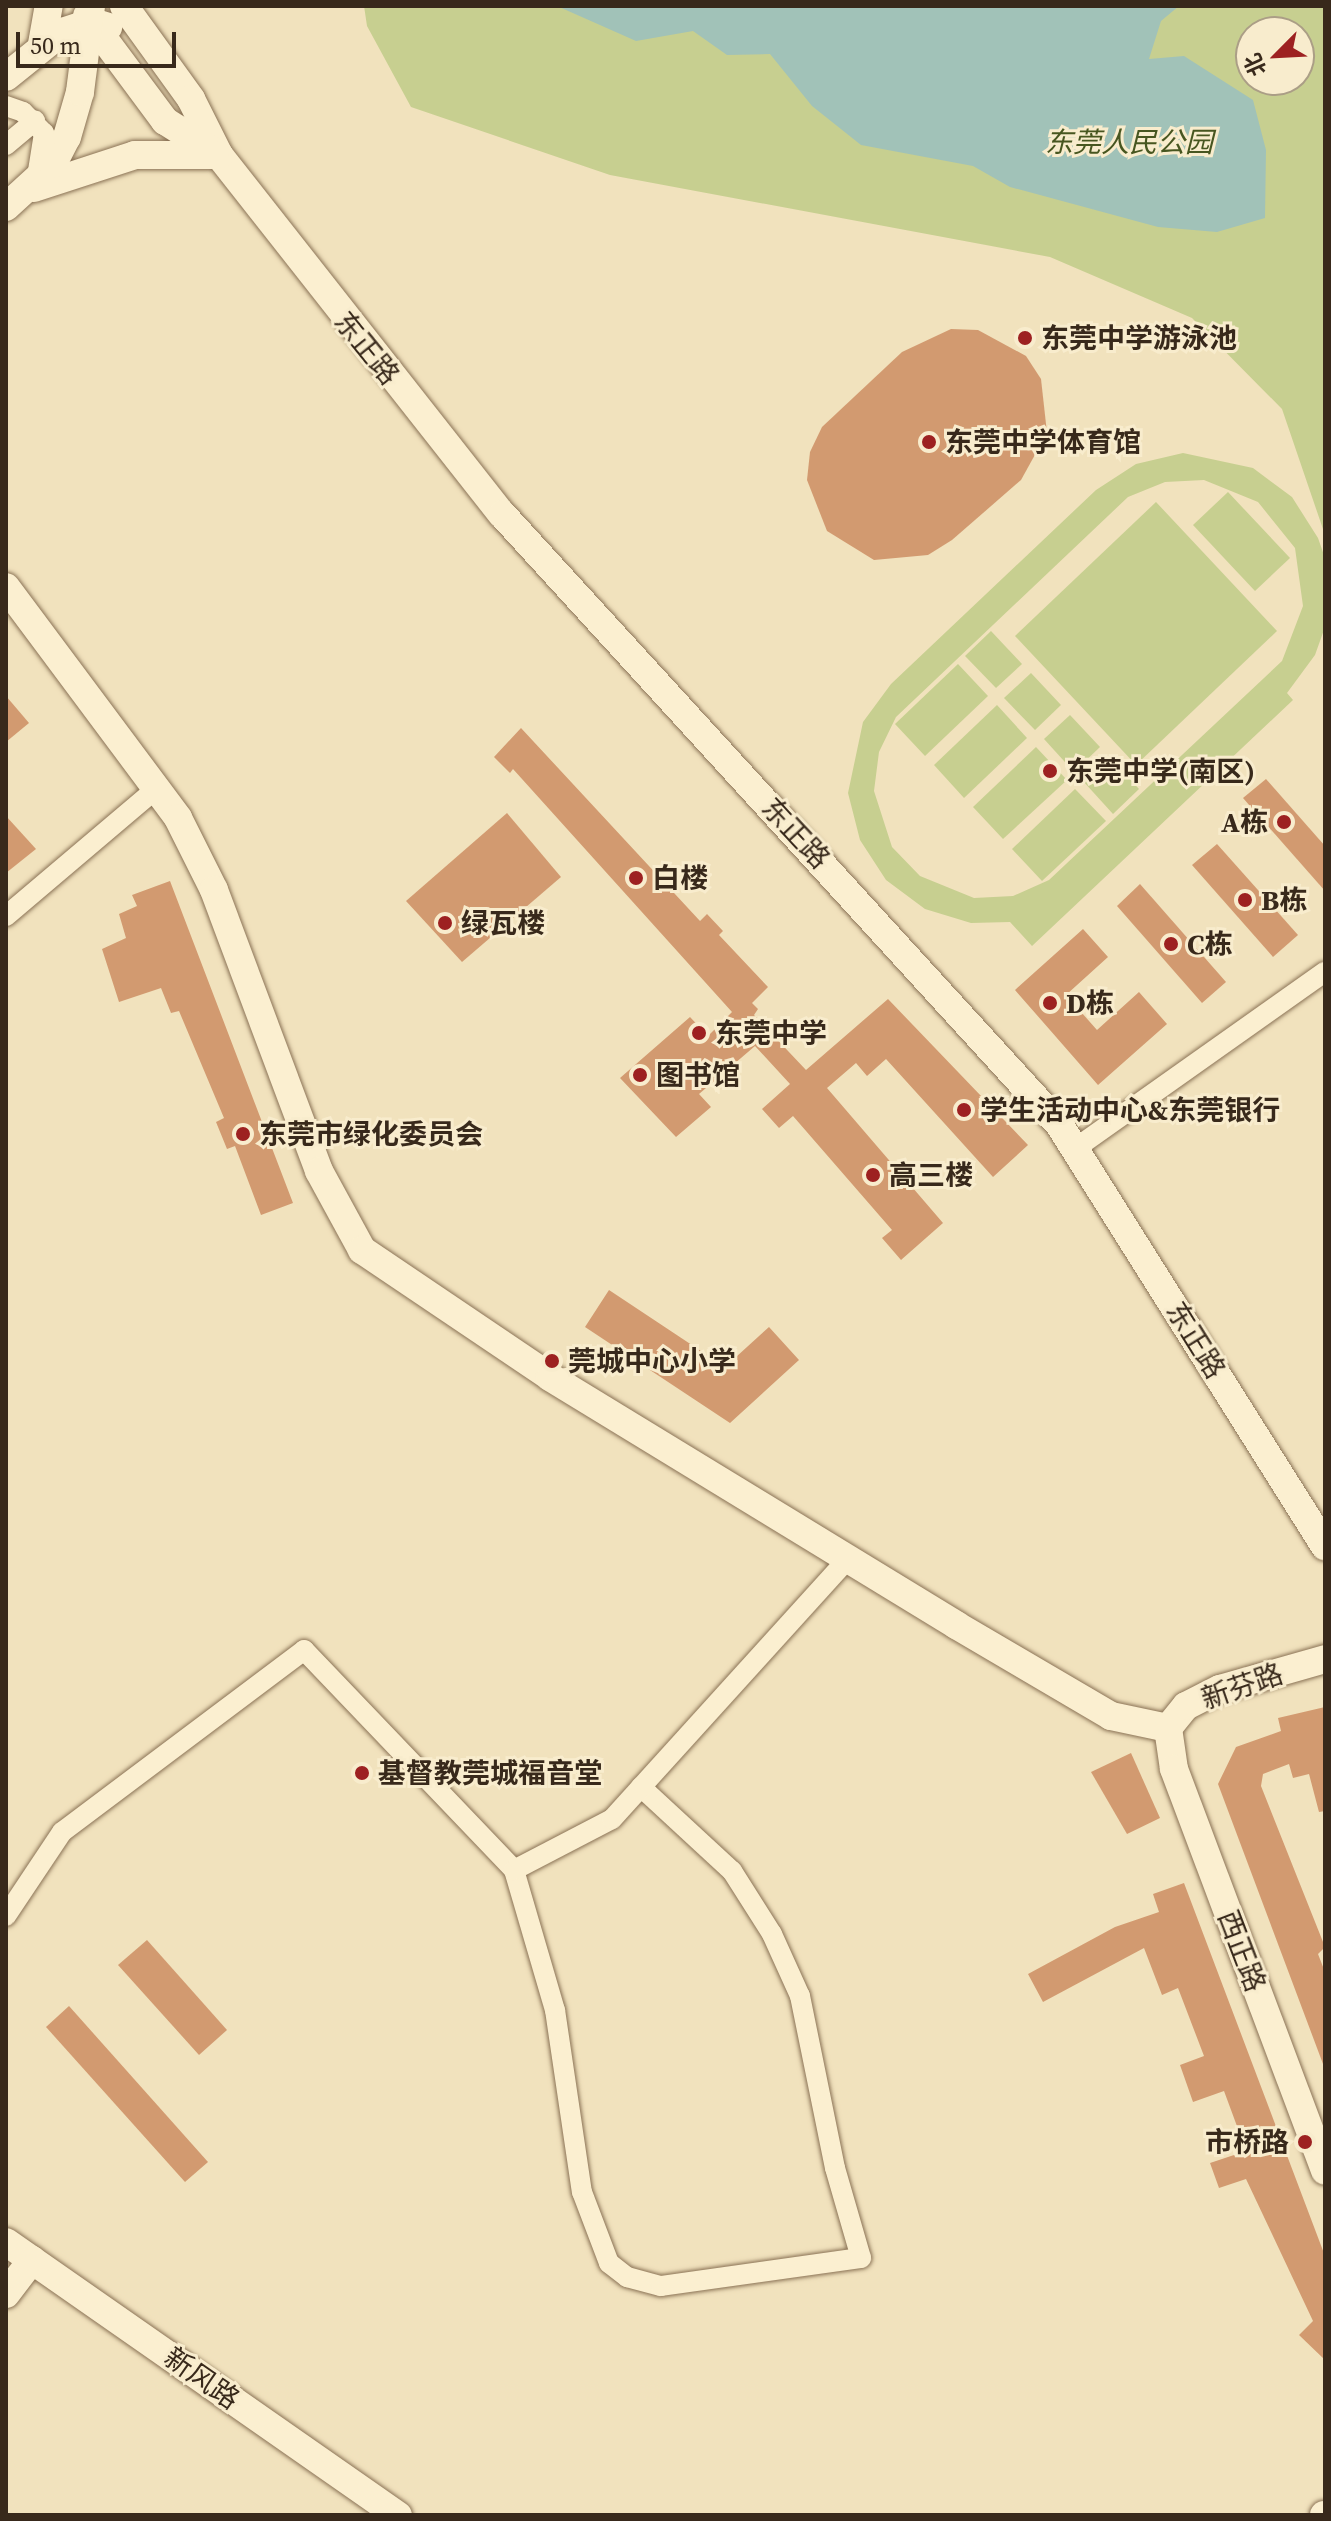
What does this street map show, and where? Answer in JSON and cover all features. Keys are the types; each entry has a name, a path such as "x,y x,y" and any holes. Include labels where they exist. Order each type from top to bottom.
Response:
{"street":[{"path":"42,44 49,6"},
{"path":"124,6 191,99 219,155"},
{"path":"6,77 42,44 87,11"},
{"path":"87,11 150,42"},
{"path":"87,11 165,121 219,155"},
{"path":"15,199 53,164 67,137 87,11"},
{"path":"6,106 35,121 44,133 44,163 15,199"},
{"path":"6,145 35,121"},
{"path":"15,199 135,155 219,155"},
{"name":"东正路","path":"219,155 502,514 947,997 1076,1148 1325,1546"},
{"path":"6,587 158,787 214,890 319,1171 362,1250 550,1377 1111,1716 1168,1728"},
{"path":"6,916 158,787"},
{"path":"1076,1148 1325,972"},
{"path":"514,1870 612,1819 848,1559"},
{"path":"6,1916 62,1832 304,1650 514,1870 555,2010 582,2192 609,2263 627,2277 661,2286 861,2258 835,2168 800,1996 777,1946 732,1871 641,1787"},
{"name":"新芬路","path":"1168,1728 1186,1706 1220,1689 1325,1659"},
{"name":"西正路","path":"1168,1728 1174,1769 1325,2171"},
{"name":"新风路","path":"6,2242 398,2515"},
{"path":"6,2294 32,2260"}],"green space":[{"name":"东莞人民公园","path":"364,6 1325,6 1325,535 1282,409 1192,318 1050,257 610,175 411,107 367,26"},
{"path":"1183,453 1253,468 1292,497 1318,538 1325,558 1325,627 1315,655 1287,693 1293,700 1032,946 1010,922 971,923 925,909 886,880 860,840 848,793 863,722 891,684 1096,490 1136,464","holes":["1204,480 1258,502 1295,548 1303,606 1282,661 1049,880 1013,896 974,898 920,876 892,847 874,791 879,752 896,717 1128,497 1165,482"]},
{"path":"1228,492 1290,558 1255,591 1193,525"},
{"path":"1156,502 1277,631 1136,765 1015,636"},
{"path":"991,631 1022,664 996,688 965,656"},
{"path":"958,664 988,696 925,756 895,724"},
{"path":"1031,673 1061,705 1035,730 1004,698"},
{"path":"997,705 1027,738 964,798 934,765"},
{"path":"1070,715 1100,747 1074,772 1044,739"},
{"path":"1036,747 1067,780 1003,839 973,807"},
{"path":"1109,756 1139,789 1113,814 1083,781"},
{"path":"1075,789 1106,821 1042,881 1012,849"}],"water":[{"path":"557,6 1179,6 1161,21 1149,59 1184,56 1235,89 1235,96 1247,96 1253,100 1266,150 1265,218 1217,232 1158,227 1010,187 973,166 861,145 812,106 770,54 727,55 693,31 636,41"}],"building":[{"name":"东莞中学体育馆","path":"951,329 978,330 1026,356 1041,379 1047,433 1021,480 952,540 928,555 874,560 827,531 807,480 810,452 822,427 902,352"},
{"path":"6,696 29,723 6,742"},
{"path":"521,728 700,921 707,914 723,931 719,935 768,987 752,1003 758,1009 754,1015 806,1070 888,999 1028,1145 993,1177 886,1059 867,1076 856,1063 827,1088 943,1223 901,1260 882,1238 892,1230 793,1116 779,1128 762,1109 790,1084 755,1046 699,1094 711,1107 676,1137 620,1078 690,1017 708,1036 732,1012 513,769 510,773 494,757"},
{"name":"A栋","path":"1266,779 1325,846 1325,891 1243,798"},
{"path":"507,813 561,877 462,962 406,901"},
{"path":"6,816 36,849 6,873"},
{"name":"B栋","path":"1217,844 1298,935 1273,957 1192,865"},
{"path":"170,881 293,1203 261,1215 235,1146 227,1149 216,1122 224,1118 179,1011 171,1013 161,988 119,1002 102,949 126,938 119,914 137,906 132,895"},
{"name":"C栋","path":"1140,884 1226,982 1202,1003 1117,906"},
{"name":"D栋","path":"1083,929 1108,957 1066,995 1097,1030 1139,992 1167,1024 1098,1085 1015,990"},
{"path":"609,1290 725,1367 769,1327 799,1360 730,1423 585,1327"},
{"path":"1325,1707 1325,1811 1319,1812 1309,1774 1293,1778 1289,1764 1263,1774 1261,1786 1325,1947 1318,1954 1325,1972 1323,2064 1218,1784 1236,1747 1281,1731 1278,1718"},
{"path":"1131,1753 1160,1818 1127,1834 1091,1772"},
{"path":"1184,1883 1325,2256 1325,2360 1299,2335 1313,2321 1246,2179 1219,2188 1210,2163 1240,2153 1236,2139 1241,2137 1224,2091 1193,2102 1180,2065 1204,2056 1178,1988 1162,1995 1144,1948 1043,2002 1028,1974 1115,1927 1159,1912 1153,1894"},
{"path":"147,1940 227,2030 199,2055 118,1965"},
{"path":"69,2006 208,2162 185,2182 46,2027"}],"place":[{"name":"东莞中学游泳池","path":"1025,338"},
{"name":"东莞中学体育馆","path":"929,442"},
{"name":"东莞中学(南区)","path":"1050,771"},
{"name":"A栋","path":"1284,822"},
{"name":"白楼","path":"636,878"},
{"name":"B栋","path":"1245,900"},
{"name":"绿瓦楼","path":"445,923"},
{"name":"C栋","path":"1171,944"},
{"name":"D栋","path":"1050,1003"},
{"name":"东莞中学","path":"699,1033"},
{"name":"图书馆","path":"640,1075"},
{"name":"学生活动中心&东莞银行","path":"964,1110"},
{"name":"东莞市绿化委员会","path":"243,1134"},
{"name":"高三楼","path":"873,1175"},
{"name":"莞城中心小学","path":"552,1361"},
{"name":"基督教莞城福音堂","path":"362,1773"},
{"name":"市桥路","path":"1305,2142"}]}
